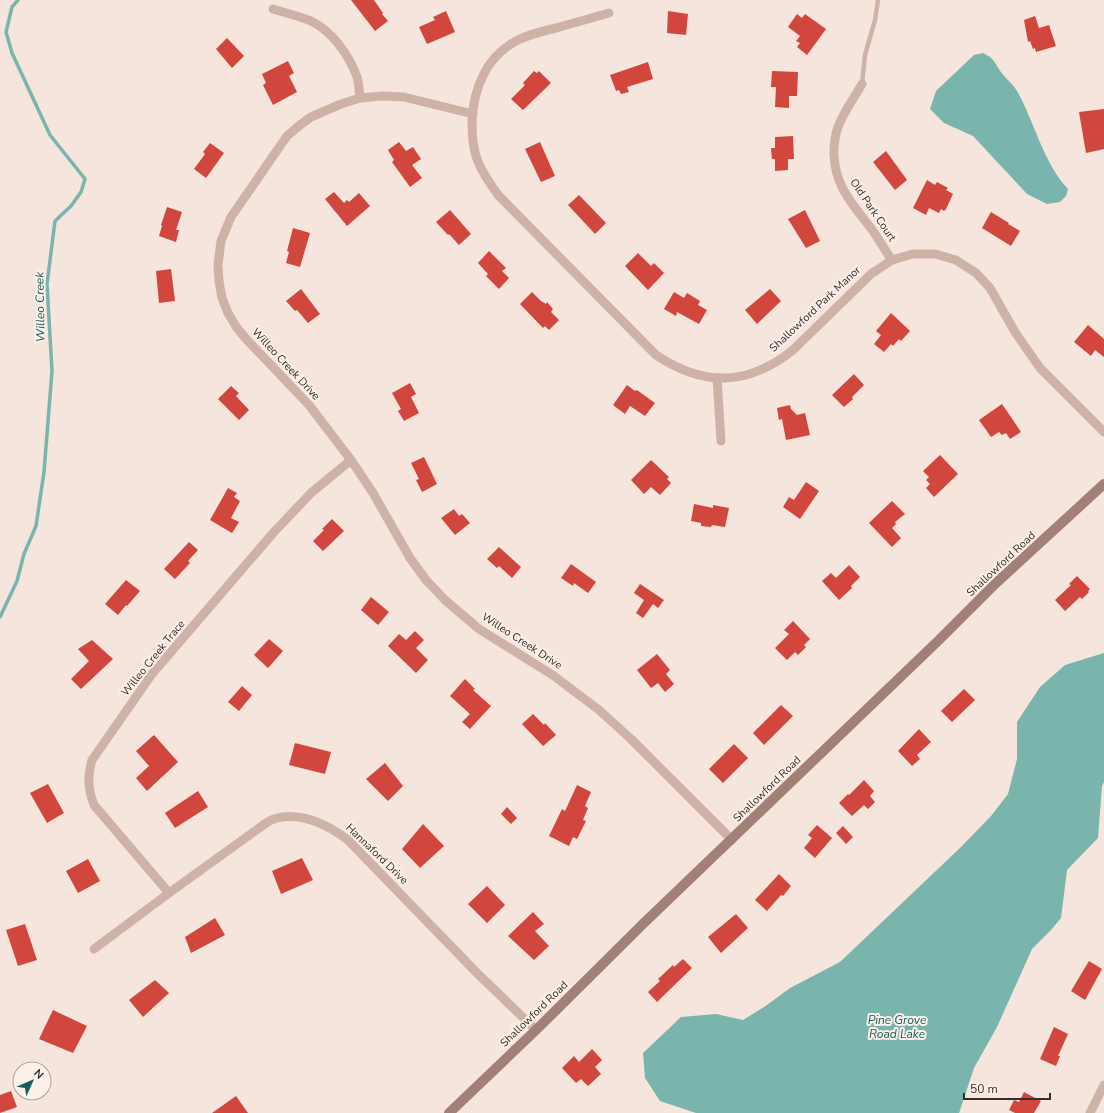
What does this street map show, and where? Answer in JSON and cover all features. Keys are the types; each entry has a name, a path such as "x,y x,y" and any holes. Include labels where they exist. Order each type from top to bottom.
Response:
{"street":[{"path":"273,8 310,21 325,31 335,41 352,65 357,78 360,98"},
{"path":"473,114 475,96 482,77 492,61 507,47 531,34 609,13"},
{"name":"Old Park Court","path":"862,84 844,114 838,128 834,146 834,165 838,181 844,193 876,235 892,260"},
{"name":"Willeo Creek Drive","path":"473,114 404,97 382,96 360,98 341,104 311,117 300,125 288,136 231,217 221,241 218,265 222,298 228,313 237,328 309,404 351,460 373,493 410,558 426,580 445,600 479,630 554,676 599,710 631,739 732,840"},
{"name":"Shallowford Park Manor","path":"473,114 472,137 476,158 486,178 499,196 656,355 671,365 686,372 717,378 751,374 766,368 780,360 792,350 871,274 892,260 913,254 935,254 956,260 976,273 990,288 1015,332 1040,368 1104,432"},
{"path":"717,378 721,441"},
{"name":"Willeo Creek Trace","path":"169,893 94,805 88,784 88,773 92,760 152,674 269,538 311,493 351,460"},
{"name":"Shallowford Road","path":"449,1113 939,640 995,584 1104,484"},
{"name":"Hannaford Drive","path":"94,949 266,823 277,818 292,817 319,822 334,829 348,840 477,973 536,1030"},
{"path":"1090,1113 1104,1085"}],"lane":[{"path":"862,84 865,55 876,14 878,0"}],"water":[{"path":"983,53 992,59 1003,75 1014,86 1052,167 1068,189 1066,196 1060,202 1047,204 1027,194 973,136 944,123 930,109 936,91 974,55"},
{"name":"Pine Grove Road Lake","path":"1104,653 1104,782 1102,786 1098,838 1067,870 1061,918 1032,949 997,1027 974,1068 959,1113 696,1113 660,1101 645,1078 643,1053 681,1017 716,1014 743,1020 790,988 840,962 961,847 991,816 1008,794 1017,759 1017,722 1040,687 1065,665"}],"building":[{"path":"351,0 374,0 388,21 375,31"},
{"path":"446,11 455,32 427,44 419,27 435,20 433,17"},
{"path":"668,11 688,14 686,35 667,33"},
{"path":"797,14 802,18 805,14 826,29 807,55 797,47 800,43 796,41 800,36 788,27"},
{"path":"1035,16 1039,28 1049,25 1056,46 1036,52 1030,41 1028,42 1024,20"},
{"path":"227,38 244,56 232,68 216,49"},
{"path":"288,61 294,73 289,76 297,92 273,105 263,85 266,83 262,74"},
{"path":"648,62 653,79 627,87 629,92 621,94 619,90 616,91 610,75"},
{"path":"534,71 537,73 539,71 551,83 523,110 511,99 525,85 523,83"},
{"path":"772,71 798,72 797,96 789,96 789,108 775,107 776,87 771,87"},
{"path":"1104,109 1104,149 1086,153 1079,112"},
{"path":"793,136 794,159 788,159 788,170 775,171 775,159 772,159 771,148 775,148 775,137"},
{"path":"399,142 406,151 413,147 421,159 412,165 422,178 410,187 392,162 394,160 388,150"},
{"path":"540,142 555,176 541,182 525,149"},
{"path":"210,143 224,153 206,178 194,169 205,154 203,152"},
{"path":"886,151 907,180 895,190 873,162"},
{"path":"927,180 935,185 937,182 948,188 946,190 953,194 944,211 941,209 939,213 929,208 926,215 913,208"},
{"path":"334,192 344,203 347,200 349,202 359,193 370,206 347,226 325,199"},
{"path":"579,195 606,223 595,234 568,205"},
{"path":"167,207 182,212 176,230 179,230 176,242 159,236"},
{"path":"450,210 471,234 459,245 436,222"},
{"path":"805,210 820,241 806,248 788,219"},
{"path":"991,212 1020,231 1011,246 982,228"},
{"path":"293,228 310,233 300,267 286,263 289,252 287,251"},
{"path":"489,251 506,268 502,271 509,278 499,289 486,276 488,274 478,263"},
{"path":"638,253 651,266 654,263 664,273 648,290 625,266"},
{"path":"171,269 175,301 159,303 156,271"},
{"path":"301,289 320,314 308,323 297,310 295,311 286,301"},
{"path":"770,289 781,301 757,324 745,310"},
{"path":"532,292 541,301 546,304 547,302 553,309 551,312 559,320 549,330 545,326 543,328 520,304"},
{"path":"674,292 684,298 687,293 700,301 698,305 707,310 699,324 677,312 676,316 664,309"},
{"path":"891,313 910,331 901,341 899,339 893,346 891,344 884,352 874,344 881,335 876,331"},
{"path":"1088,325 1104,339 1104,357 1095,350 1091,356 1074,342"},
{"path":"854,374 864,385 852,397 853,399 844,407 832,395"},
{"path":"410,383 416,394 411,397 419,413 404,421 398,411 401,409 392,393"},
{"path":"627,385 635,391 637,390 655,403 645,416 630,406 625,414 613,405"},
{"path":"231,386 239,393 236,396 249,410 239,420 218,399"},
{"path":"1002,404 1021,432 1010,439 1006,433 1002,435 999,432 991,437 979,420"},
{"path":"790,405 791,409 797,415 805,413 810,435 786,440 782,419 779,420 777,408"},
{"path":"940,455 958,474 934,497 926,488 930,484 926,480 929,477 923,471"},
{"path":"424,457 437,484 422,492 416,480 419,479 411,463"},
{"path":"651,460 669,477 667,479 671,483 660,495 651,487 644,494 631,480"},
{"path":"806,482 819,491 800,519 783,507 789,497 794,500"},
{"path":"228,488 237,493 234,497 240,501 231,518 239,522 232,533 210,520"},
{"path":"892,501 905,514 895,522 896,524 892,528 901,538 892,547 869,523"},
{"path":"694,504 713,508 713,505 729,508 725,527 712,525 711,527 701,526 701,523 691,521"},
{"path":"454,509 459,516 462,514 470,523 455,535 441,518"},
{"path":"332,519 344,531 323,551 313,541"},
{"path":"189,542 198,550 188,561 190,563 175,579 164,569"},
{"path":"499,547 521,567 512,578 499,566 497,568 487,559"},
{"path":"571,564 596,582 588,593 574,583 573,586 561,578"},
{"path":"849,565 860,577 851,586 852,588 839,600 822,581 831,573 836,578"},
{"path":"1077,576 1090,589 1088,591 1089,592 1082,599 1080,597 1065,611 1055,600 1071,585 1069,584"},
{"path":"126,580 140,591 118,615 105,604"},
{"path":"640,584 664,600 658,608 653,604 643,618 636,613 644,600 634,593"},
{"path":"371,597 389,612 378,625 361,610"},
{"path":"793,621 810,639 804,645 806,647 798,655 795,652 787,660 775,648 789,634 784,630"},
{"path":"415,631 424,640 416,648 428,660 416,673 388,646 399,634 406,640"},
{"path":"269,639 283,651 268,668 254,655"},
{"path":"92,640 113,659 81,689 71,679 89,661 78,649"},
{"path":"657,654 670,670 666,674 674,684 665,692 658,683 651,688 637,670"},
{"path":"465,679 475,689 473,690 491,706 470,729 462,722 470,714 450,696"},
{"path":"242,686 252,695 239,711 228,702"},
{"path":"964,689 975,700 952,722 941,711"},
{"path":"781,705 793,716 764,745 753,733"},
{"path":"533,714 544,725 545,723 556,735 543,746 522,724"},
{"path":"919,729 931,742 917,755 920,759 912,766 898,751"},
{"path":"154,735 178,762 147,791 136,778 149,766 136,751"},
{"path":"295,743 331,752 325,774 289,765"},
{"path":"734,744 748,758 723,783 709,769"},
{"path":"385,763 403,786 388,801 366,779"},
{"path":"864,780 874,791 870,796 875,802 868,809 864,805 852,816 839,803"},
{"path":"48,784 64,813 47,823 30,793"},
{"path":"577,785 591,792 585,806 588,808 583,820 586,821 577,839 573,837 569,846 549,836 562,809 565,811"},
{"path":"198,791 208,807 175,828 165,813"},
{"path":"507,807 517,818 511,824 501,814"},
{"path":"423,824 444,846 420,868 402,849"},
{"path":"817,825 832,838 815,858 804,848 812,838 808,835"},
{"path":"843,826 853,837 846,844 836,833"},
{"path":"302,858 313,880 281,894 272,871"},
{"path":"88,859 100,881 78,893 66,871"},
{"path":"779,874 791,886 767,911 755,900"},
{"path":"487,886 505,905 487,923 468,904"},
{"path":"533,912 544,924 535,931 549,946 534,960 508,936"},
{"path":"736,914 748,928 721,953 708,937"},
{"path":"215,918 225,935 191,953 185,937"},
{"path":"25,924 37,960 18,966 6,930"},
{"path":"683,959 692,968 657,1002 648,992 660,981 658,979 673,965 674,967"},
{"path":"1089,961 1102,969 1085,1000 1071,991"},
{"path":"155,980 169,993 143,1017 129,1000"},
{"path":"53,1010 87,1026 73,1053 39,1039"},
{"path":"1054,1027 1068,1034 1058,1056 1060,1056 1056,1066 1040,1059"},
{"path":"592,1049 602,1060 595,1067 601,1074 588,1086 581,1079 576,1083 562,1068 574,1056 579,1062"},
{"path":"11,1091 12,1101 15,1101 17,1107 0,1113 0,1095"},
{"path":"1024,1092 1041,1101 1034,1113 1015,1113 1009,1110 1014,1100 1019,1102"},
{"path":"236,1096 248,1113 212,1113"}],"waterway":[{"name":"Willeo Creek","path":"0,617 17,581 24,554 36,526 44,472 52,371 47,284 55,221 71,206 81,192 85,179 50,135 12,53 6,32 12,7 18,0"}]}
